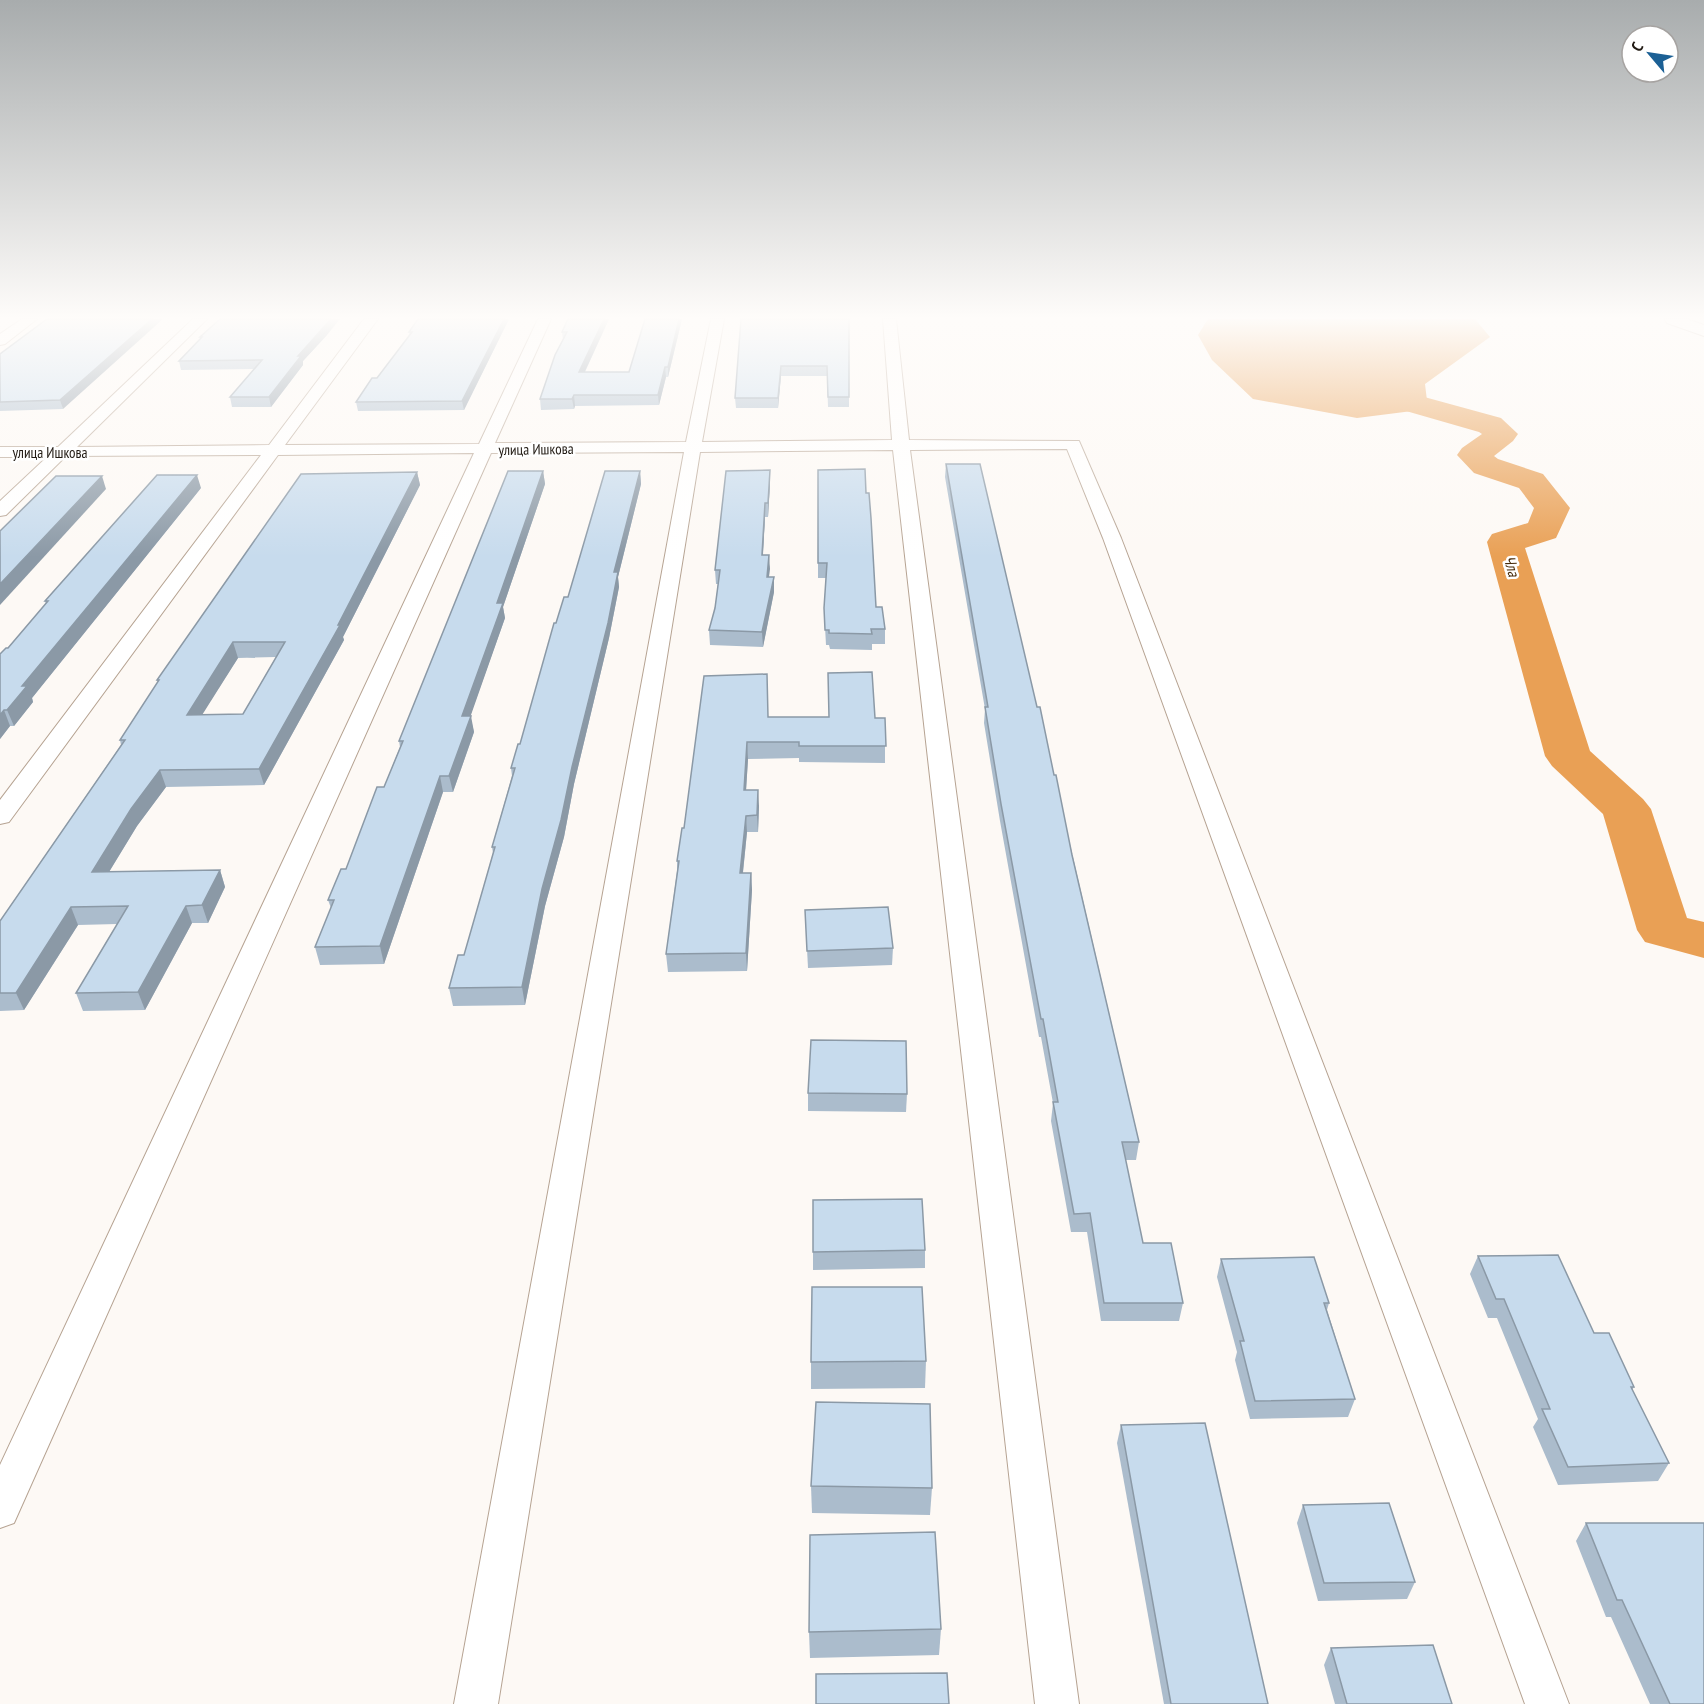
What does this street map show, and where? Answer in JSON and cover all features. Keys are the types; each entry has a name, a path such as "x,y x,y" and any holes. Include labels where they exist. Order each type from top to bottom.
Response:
{"street":[{"path":"0,511 117,399"},
{"path":"0,817 312,399"},
{"path":"0,1509 507,399"},
{"path":"476,1704 702,399"},
{"path":"897,399 1057,1704"},
{"name":"улица Ишкова","path":"0,452 1073,444 1117,549 1547,1704"}],"shaded area":[{"path":"1253,399 1427,399 1428,409 1357,418"}],"building":[{"path":"0,399 62,399 60,400 0,402"},
{"path":"358,399 463,399 462,401 356,402"},
{"path":"946,464 980,464 1037,707 1040,707 1054,775 1056,775 1072,855 1139,1142 1122,1142 1143,1243 1171,1243 1183,1303 1104,1303 1090,1213 1074,1214 1053,1102 1058,1102 1001,804 985,707 988,707"},
{"path":"865,469 866,493 869,493 871,518 876,607 882,607 885,629 871,629 872,634 829,633 829,630 825,630 824,608 827,563 818,563 818,470"},
{"path":"770,470 768,503 765,503 762,555 769,555 767,577 774,577 762,632 709,630 715,608 720,570 715,570 726,471"},
{"path":"508,471 543,471 497,603 503,603 462,716 471,716 449,776 440,776 380,946 315,947 334,900 328,900 341,869 346,869 377,787 384,787 403,741 399,741"},
{"path":"605,471 640,471 614,572 618,572 608,623 561,820 542,889 522,987 449,988 458,955 464,955 515,768 511,768 518,744 520,744 554,623 556,623 564,597 568,597"},
{"path":"417,472 338,625 340,625 259,769 160,770 131,809 92,872 220,870 202,905 186,906 138,992 76,993 128,906 71,907 16,993 0,993 0,921 125,740 120,740 159,680 157,680 301,474","holes":["233,642 285,642 243,714 187,715"]},
{"path":"157,475 197,475 22,686 27,686 0,715 0,654 8,648 48,601 45,601"},
{"path":"56,476 102,476 0,584 0,531"},
{"path":"872,672 875,718 885,718 886,746 799,746 799,742 747,742 744,790 758,790 757,815 746,816 740,873 751,873 746,953 666,954 704,676 767,674 768,717 829,717 828,673"},
{"path":"888,907 893,948 807,951 805,910"},
{"path":"811,1040 906,1041 907,1094 808,1093"},
{"path":"922,1199 925,1250 813,1252 813,1200"},
{"path":"1558,1255 1594,1333 1609,1333 1634,1387 1631,1387 1669,1463 1568,1467 1542,1409 1550,1409 1504,1299 1496,1299 1478,1256"},
{"path":"1314,1257 1329,1303 1324,1303 1355,1399 1255,1401 1240,1341 1244,1341 1221,1259"},
{"path":"812,1287 922,1287 926,1361 811,1362"},
{"path":"816,1402 930,1404 932,1488 811,1486"},
{"path":"1205,1423 1268,1704 1171,1704 1121,1425"},
{"path":"1389,1503 1415,1582 1324,1583 1303,1505"},
{"path":"1586,1523 1704,1523 1704,1704 1670,1704 1622,1600 1617,1600"},
{"path":"935,1532 941,1629 809,1632 810,1535"},
{"path":"1433,1645 1452,1704 1347,1704 1331,1648"},
{"path":"947,1673 949,1704 816,1704 816,1674"}],"waterway":[{"name":"Чла","path":"1396,399 1490,425 1502,434 1474,455 1486,466 1531,481 1552,508 1543,530 1505,542 1568,756 1626,809 1664,930 1704,940"}]}
